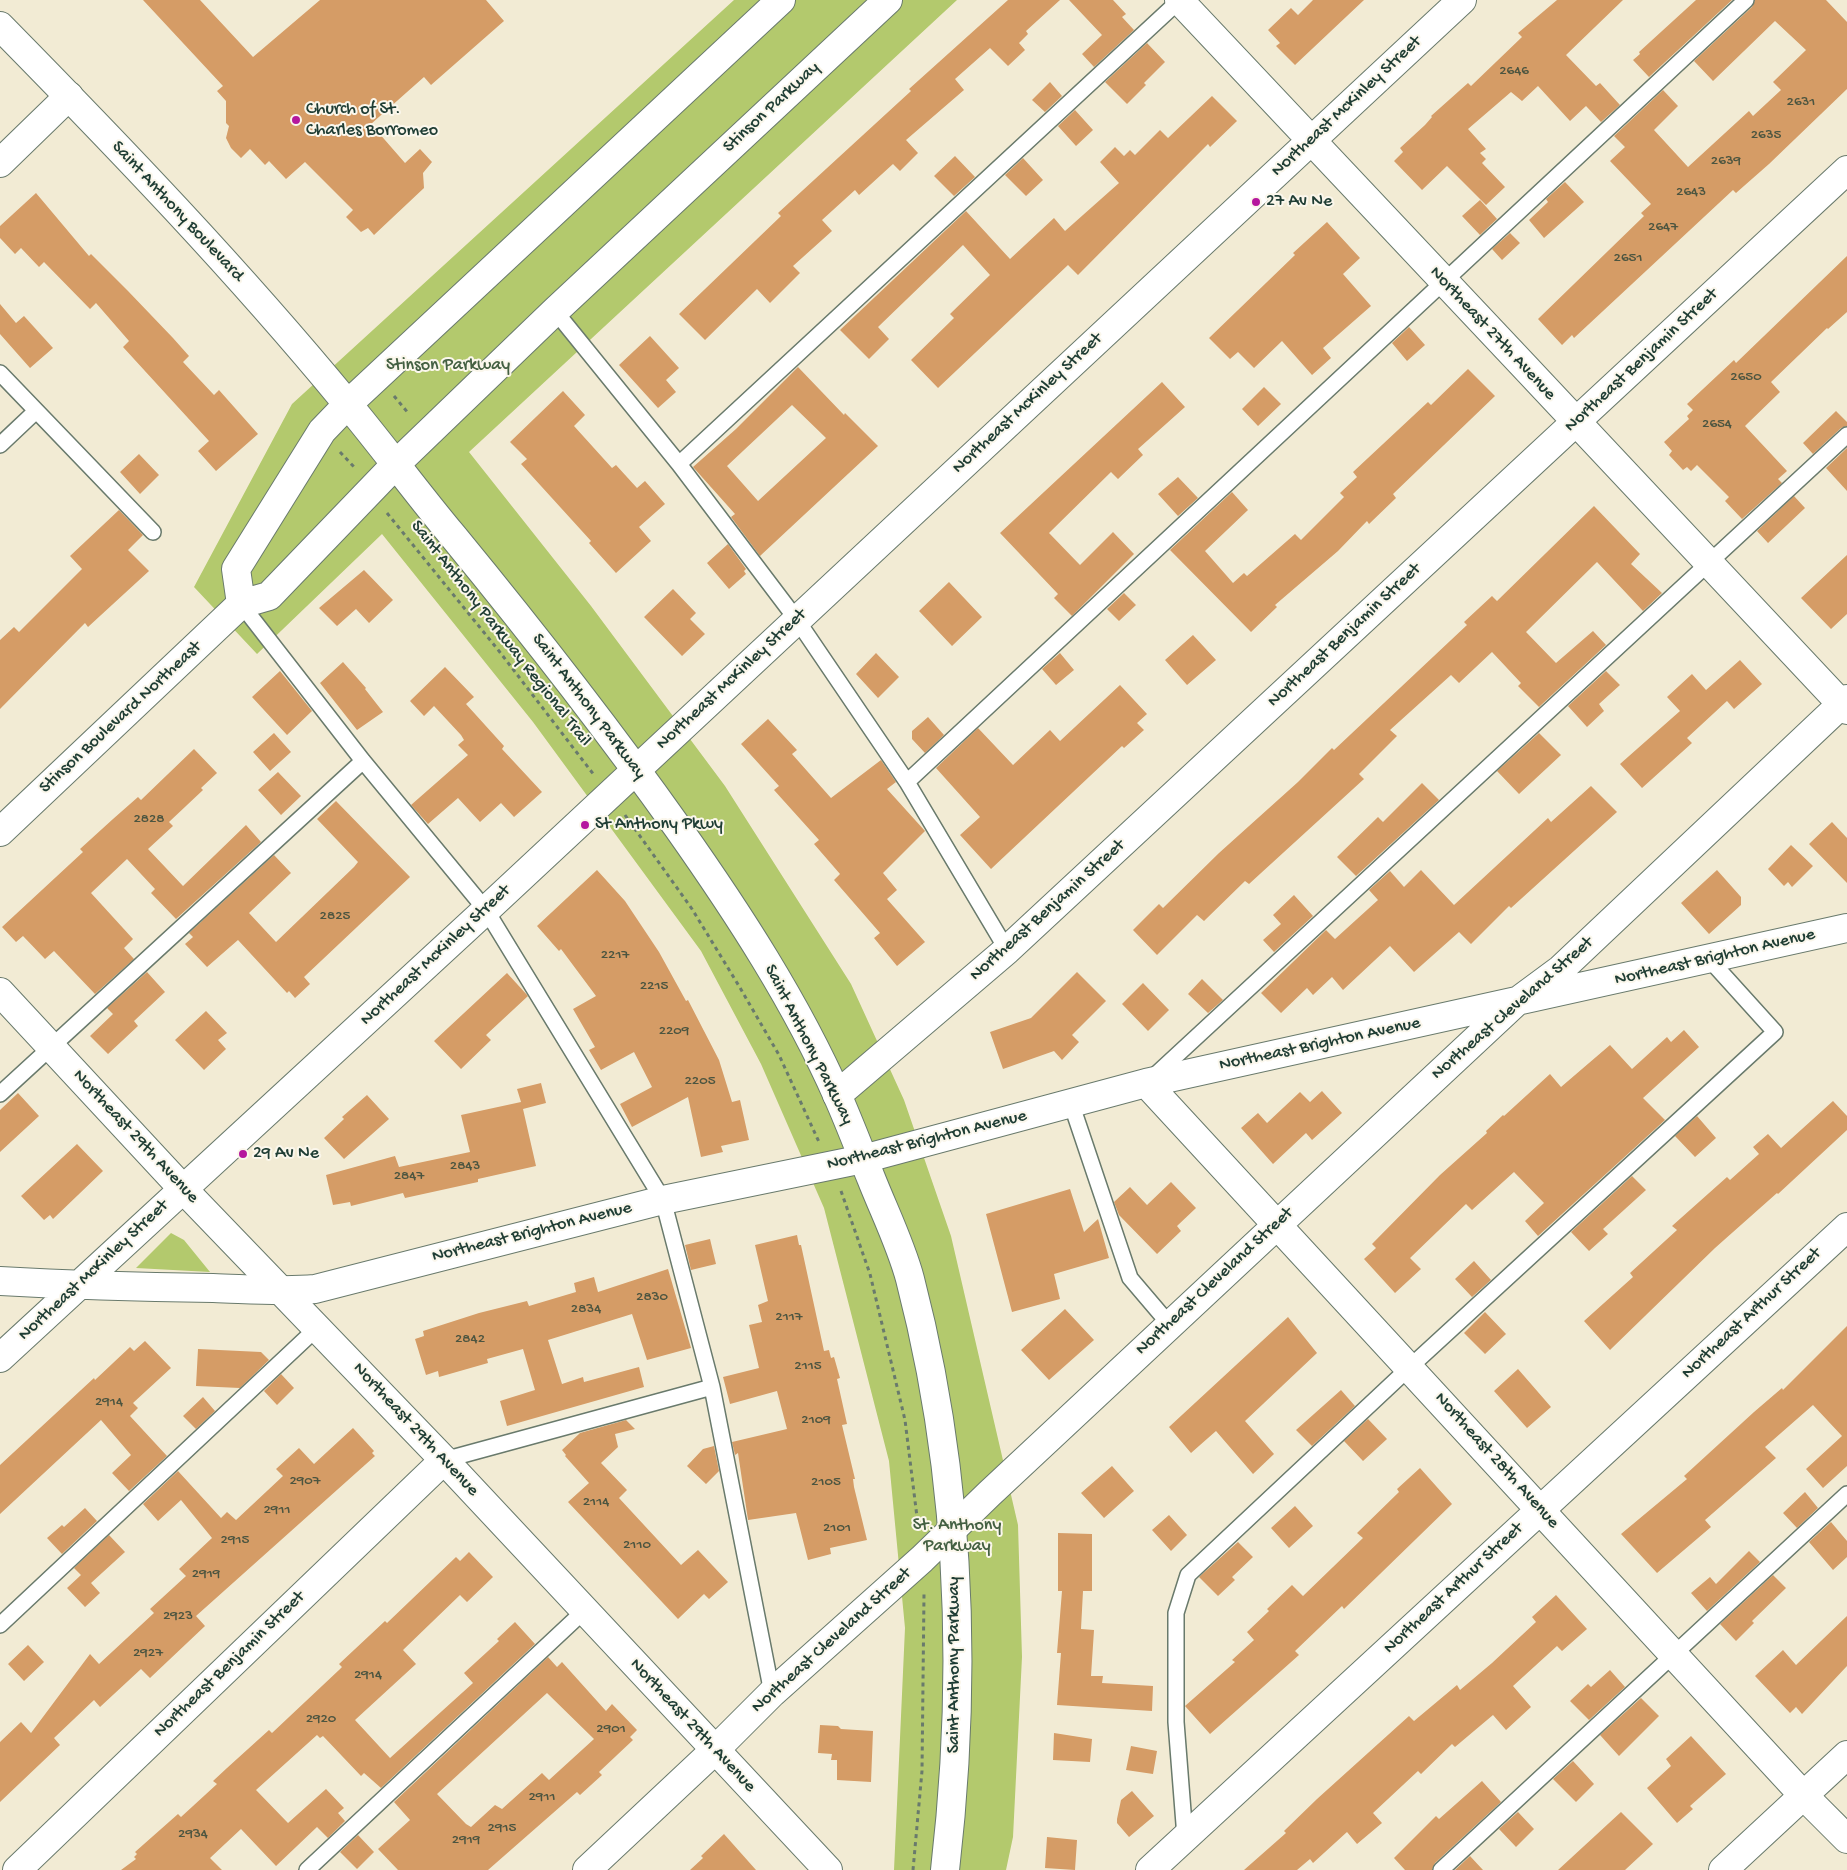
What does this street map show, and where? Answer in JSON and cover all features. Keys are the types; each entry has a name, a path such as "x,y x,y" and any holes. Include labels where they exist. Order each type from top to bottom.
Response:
{"street":[{"path":"241,604 236,569 322,431 348,404 781,0"},
{"name":"Stinson Parkway","path":"395,465 555,311 888,0"},
{"name":"Northeast 27th Avenue","path":"1179,0 1313,139 1443,282 1575,422 1845,704"},
{"name":"Northeast McKinley Street","path":"0,1358 486,910 1462,0"},
{"name":"Saint Anthony Boulevard","path":"0,26 178,211 348,404"},
{"path":"0,163 69,96"},
{"name":"Northeast Benjamin Street","path":"838,1095 1007,950 1847,170"},
{"name":"Saint Anthony Parkway","path":"348,404 395,465 519,616 636,770 755,942 838,1095 908,1273 936,1398 954,1527 957,1653 956,1757 945,1870"},
{"name":"Stinson Boulevard Northeast","path":"0,832 241,604 269,596 395,465"},
{"name":"Northeast Cleveland Street","path":"587,1870 715,1750 772,1693 922,1559 1515,1003 1561,969 1845,704"},
{"name":"Northeast Brighton Avenue","path":"0,1281 77,1286 225,1288 282,1292 315,1289 663,1200 863,1159 1146,1083 1515,1003 1847,928"},
{"name":"Northeast 29th Avenue","path":"0,992 183,1189 444,1460 828,1870"},
{"name":"Northeast 28th Avenue","path":"1146,1083 1803,1795 1847,1839"},
{"name":"Northeast Arthur Street","path":"1150,1870 1847,1226"},
{"name":"Northeast Benjamin Street","path":"17,1870 444,1460"},
{"path":"1722,1870 1847,1755"}],"lane":[{"path":"679,464 1179,0"},
{"path":"907,782 1746,0"},
{"path":"555,311 679,464 797,620 907,782 1007,950"},
{"path":"0,373 153,532"},
{"path":"0,444 36,411"},
{"path":"1146,1083 1847,435"},
{"path":"241,604 363,761 486,910 663,1200 712,1387 772,1693"},
{"path":"0,1094 50,1046 363,761"},
{"path":"1185,1837 1176,1722 1176,1613 1188,1575 1410,1367 1775,1032 1709,959"},
{"path":"1071,1103 1130,1278 1170,1325"},
{"path":"0,1625 317,1328"},
{"path":"444,1460 712,1387"},
{"path":"1441,1870 1847,1494"},
{"path":"307,1870 584,1611"}],"path":[{"path":"392,394 414,420"},
{"path":"336,448 354,468"},
{"name":"Saint Anthony Parkway Regional Trail","path":"388,514 499,651 590,770"},
{"path":"628,818 692,909 739,986 779,1054 820,1144"},
{"path":"843,1196 870,1274 905,1420 918,1522"},
{"path":"913,1870 922,1771 924,1601"}],"green space":[{"name":"St. Anthony Parkway","path":"734,0 957,0 469,452 591,606 725,786 851,984 904,1100 951,1236 1018,1525 1022,1657 1013,1837 1006,1870 894,1870 905,1628 889,1461 824,1208 761,1064 701,951 533,722 382,534 257,654 194,587 292,404"},
{"path":"171,1233 184,1240 210,1272 136,1268"}],"building":[{"name":"Church of St. Charles Borromeo","path":"143,0 200,0 253,57 320,0 486,0 504,21 431,85 424,77 371,124 405,163 420,149 432,162 423,173 424,188 374,235 368,228 361,232 346,217 353,210 305,162 286,179 269,161 265,165 250,149 241,158 231,148 226,138 229,126 226,123 226,101 217,91 223,86"},
{"path":"1008,0 1060,0 1026,31 1028,34 1019,43 1025,50 1008,66 990,48 955,79 964,90 906,140 918,153 900,171 893,164 859,195 855,190 822,220 832,231 793,266 800,273 770,303 757,289 705,340 679,314 781,216 778,213 911,91 909,89"},
{"path":"1069,0 1113,0 1126,14 1122,17 1134,30 1094,67 1082,54 1102,35"},
{"path":"1313,0 1364,0 1295,65 1276,46 1280,43 1268,30 1291,8 1298,15"},
{"path":"1557,0 1623,0 1566,55 1596,86 1600,83 1620,105 1601,122 1586,106 1570,121 1538,86 1522,101 1511,92 1468,129 1486,149 1480,153 1486,159 1482,163 1505,187 1486,205 1447,166 1422,190 1394,161 1403,152 1400,148 1425,125 1431,116 1468,83 1471,86 1522,37 1518,33"},
{"path":"1696,0 1732,0 1649,77 1633,60 1640,54 1639,52"},
{"path":"1755,0 1826,0 1847,22 1847,89 1769,164 1736,193 1733,190 1574,338 1572,335 1562,345 1538,319 1644,216 1641,213 1651,204 1610,161 1625,147 1614,136 1663,90 1678,106 1654,130 1688,167 1749,111 1753,116 1781,90 1773,82 1806,50 1775,21 1713,81 1694,61 1752,7"},
{"path":"1147,43 1165,62 1127,104 1105,82"},
{"path":"1050,82 1062,96 1045,112 1032,100"},
{"path":"1212,96 1237,121 1210,147 1208,144 1078,275 1068,265 938,388 911,360 954,318 950,314 990,275 963,245 878,327 889,339 869,359 840,330 966,211 1010,259 1054,218 1065,231 1119,183 1100,162 1115,147 1124,156 1130,150 1135,155 1160,130 1168,138"},
{"path":"1075,110 1093,130 1076,146 1058,126"},
{"path":"955,156 975,177 954,196 934,176"},
{"path":"1023,158 1043,180 1026,196 1005,175"},
{"path":"1565,182 1584,202 1544,238 1529,220 1548,202 1546,199"},
{"path":"36,193 89,256 91,254 128,291 189,356 183,362 214,395 219,390 258,434 216,471 198,451 209,441 123,347 129,341 96,303 90,309 44,262 39,267 21,248 15,254 0,238 0,226"},
{"path":"1480,200 1497,219 1480,235 1462,216"},
{"path":"1327,222 1360,258 1343,274 1371,306 1323,348 1331,358 1312,375 1282,341 1254,368 1238,352 1230,359 1209,338 1295,255 1293,253"},
{"path":"1510,233 1520,243 1502,260 1492,249"},
{"path":"1847,256 1847,312 1827,328 1771,382 1780,392 1745,426 1787,471 1778,479 1782,483 1742,519 1725,501 1729,497 1697,465 1691,471 1687,467 1683,470 1669,455 1672,451 1664,442 1689,419 1687,416 1693,410 1687,404 1734,360 1736,363"},
{"path":"0,304 16,323 24,316 53,348 30,368 0,334"},
{"path":"1409,327 1425,345 1407,361 1392,343"},
{"path":"650,336 679,368 666,380 676,392 658,408 619,365"},
{"path":"798,367 844,415 845,413 878,446 760,556 731,517 735,514 693,467 736,429","holes":["792,405 826,438 758,501 727,466"]},
{"path":"1468,369 1495,396 1393,494 1396,498 1369,524 1367,521 1338,551 1275,605 1277,607 1251,632 1170,550 1232,492 1248,510 1205,551 1233,583 1244,573 1247,576 1295,534 1301,540 1344,497 1340,493 1357,477 1353,472 1428,402 1431,405"},
{"path":"1162,382 1185,407 1138,449 1143,455 1118,479 1111,472 1049,533 1080,565 1113,532 1134,554 1072,616 1054,598 1058,594 1000,533"},
{"path":"1264,387 1281,404 1258,426 1242,409"},
{"path":"563,391 585,415 574,426 612,468 616,465 637,488 645,481 665,504 639,527 651,541 616,573 589,543 591,541 521,464 527,459 510,442"},
{"path":"1836,411 1847,422 1847,426 1841,428 1813,454 1803,443"},
{"path":"1847,448 1847,491 1826,468"},
{"path":"139,454 159,475 140,494 120,472"},
{"path":"1178,477 1198,498 1178,516 1158,494"},
{"path":"1794,496 1805,508 1768,543 1757,531"},
{"path":"1594,506 1640,554 1631,564 1662,593 1643,611 1597,562 1526,632 1556,663 1593,631 1606,645 1539,707 1518,686 1521,683 1492,652 1459,683 1451,675 1390,730 1397,736 1359,774 1364,779 1249,884 1245,881 1204,921 1197,915 1157,955 1133,930 1159,904 1163,908 1332,748 1334,750 1467,625 1464,622 1492,596 1497,601"},
{"path":"119,510 143,535 128,550 149,571 88,627 85,623 0,709 0,640 14,627 19,632 82,569 70,556"},
{"path":"728,544 746,569 744,571 746,574 729,589 707,563"},
{"path":"1847,555 1847,614 1831,629 1801,598"},
{"path":"364,570 393,600 369,623 356,609 337,626 319,608"},
{"path":"949,582 982,617 952,646 919,611"},
{"path":"673,589 696,613 690,619 705,634 682,656 644,617"},
{"path":"1124,593 1136,605 1119,621 1107,609"},
{"path":"1193,635 1216,660 1187,685 1165,660"},
{"path":"876,653 899,677 878,698 856,674"},
{"path":"1060,653 1074,670 1056,685 1042,669"},
{"path":"1740,660 1762,684 1734,709 1727,701 1687,738 1692,743 1642,788 1620,764 1680,711 1667,697 1692,674 1706,690"},
{"path":"343,662 366,688 383,712 357,730 320,683"},
{"path":"445,667 474,697 466,704 504,746 502,749 542,792 514,817 501,803 480,822 458,798 428,824 411,805 468,755 458,745 464,740 461,735 434,706 424,716 410,701"},
{"path":"280,671 312,711 287,735 252,697"},
{"path":"1606,671 1620,685 1599,704 1604,711 1587,727 1568,706"},
{"path":"1120,685 1147,714 1137,723 1144,730 1124,748 1122,746 991,869 960,835 980,817 936,768 978,728 1013,765 1050,730 1060,741"},
{"path":"928,717 944,735 925,753 912,739 912,731"},
{"path":"768,719 797,750 792,754 831,798 881,760 896,782 887,789 925,831 883,873 897,890 887,899 925,942 897,966 874,938 880,933 834,880 840,874 814,844 819,840 774,790 779,786 741,744"},
{"path":"274,733 291,752 270,771 253,752"},
{"path":"1539,733 1561,755 1519,794 1497,771"},
{"path":"194,749 217,773 201,788 203,790 169,822 173,826 148,849 183,886 246,825 261,842 176,919 151,893 155,889 127,859 91,893 133,939 124,948 134,959 95,994 54,951 45,959 23,936 16,942 2,927 83,852 80,849 138,797 141,800"},
{"path":"278,772 301,796 281,815 258,790"},
{"path":"1422,783 1439,800 1356,876 1337,857 1378,817 1383,822"},
{"path":"1591,786 1617,812 1511,908 1509,906 1471,944 1459,932 1414,972 1390,946 1343,990 1332,977 1313,995 1307,988 1281,1013 1261,993 1326,930 1335,939 1378,900 1369,890 1390,871 1404,887 1421,870 1454,905 1548,818 1551,822"},
{"path":"336,801 410,877 304,977 310,984 295,998 289,991 287,993 238,940 207,967 185,944 193,937 189,933 274,855 291,873 249,913 276,942 358,862 317,819"},
{"path":"1832,822 1847,838 1847,883 1809,844"},
{"path":"1791,845 1813,866 1792,887 1788,882 1784,886 1768,869"},
{"path":"597,870 625,901 659,952 686,1001 688,1000 719,1060 732,1102 740,1100 749,1140 721,1146 723,1152 701,1157 688,1097 632,1127 620,1104 652,1087 634,1052 601,1070 589,1050 595,1047 573,1009 596,996 561,949 559,951 537,926"},
{"path":"1717,870 1741,897 1741,905 1709,934 1681,903"},
{"path":"1294,895 1313,916 1274,952 1263,940 1281,924 1273,915"},
{"path":"147,972 165,992 134,1021 138,1026 108,1054 90,1036 113,1014 107,1008"},
{"path":"1077,972 1106,1001 1072,1035 1079,1042 1062,1060 1054,1051 1003,1069 990,1032 1031,1018"},
{"path":"507,973 528,996 486,1035 491,1040 461,1069 434,1041"},
{"path":"1202,979 1223,1000 1208,1013 1188,994"},
{"path":"1143,983 1169,1010 1148,1031 1122,1004"},
{"path":"206,1011 227,1033 218,1040 226,1049 204,1070 175,1040"},
{"path":"1684,1030 1699,1047 1643,1098 1665,1120 1538,1236 1525,1221 1544,1203 1514,1172 1472,1210 1466,1204 1410,1258 1421,1269 1395,1293 1364,1259 1376,1248 1372,1244 1440,1175 1487,1133 1486,1131 1503,1115 1550,1074 1561,1087 1610,1045 1632,1069 1667,1037 1671,1042"},
{"path":"541,1083 546,1103 523,1109 536,1166 478,1179 478,1182 405,1198 403,1193 351,1206 350,1202 333,1205 326,1175 395,1156 399,1167 470,1152 461,1115 521,1102 517,1089"},
{"path":"1322,1091 1342,1113 1312,1140 1306,1133 1273,1164 1241,1128 1258,1113 1267,1123 1300,1092 1310,1102"},
{"path":"18,1093 39,1116 0,1152 0,1110"},
{"path":"367,1095 389,1119 344,1159 324,1138 344,1119 342,1117"},
{"path":"1833,1101 1847,1116 1847,1130 1778,1194 1715,1248 1610,1350 1584,1321 1633,1277 1630,1273 1677,1230 1672,1226 1727,1177 1730,1180 1759,1154 1753,1147 1768,1134 1781,1148"},
{"path":"1697,1116 1716,1138 1695,1157 1675,1136"},
{"path":"77,1144 103,1171 53,1219 50,1215 44,1220 21,1196"},
{"path":"1632,1176 1646,1190 1603,1229 1608,1234 1589,1251 1571,1232"},
{"path":"1171,1182 1196,1208 1177,1226 1181,1231 1157,1254 1119,1215 1114,1202 1130,1187 1147,1205"},
{"path":"1070,1189 1084,1232 1098,1219 1109,1258 1054,1274 1060,1299 1012,1312 986,1214"},
{"path":"797,1235 799,1245 801,1245 824,1351 829,1350 831,1358 834,1357 840,1378 837,1379 847,1424 842,1425 867,1540 830,1548 831,1554 808,1560 796,1513 748,1520 738,1453 735,1455 732,1442 787,1429 777,1391 730,1404 723,1377 759,1368 749,1325 762,1322 758,1305 768,1301 755,1245"},
{"path":"710,1239 716,1264 691,1270 685,1245"},
{"path":"1474,1261 1491,1280 1472,1297 1455,1279"},
{"path":"668,1269 691,1348 647,1360 632,1314 548,1340 562,1384 583,1377 584,1382 639,1367 644,1387 507,1426 500,1401 535,1390 523,1349 487,1359 488,1363 439,1377 438,1371 426,1375 415,1339 424,1336 423,1331 479,1313 527,1301 529,1306 576,1292 574,1283 594,1277 598,1292"},
{"path":"1065,1309 1094,1340 1049,1380 1021,1350"},
{"path":"1485,1312 1506,1334 1485,1354 1464,1333"},
{"path":"1288,1317 1317,1353 1245,1421 1274,1454 1253,1474 1216,1431 1191,1453 1169,1427"},
{"path":"1847,1326 1847,1466 1823,1488 1806,1469 1842,1436 1813,1405 1765,1447 1776,1458 1705,1520 1711,1527 1657,1573 1621,1534 1687,1479 1684,1476 1754,1412 1782,1388 1783,1390"},
{"path":"145,1341 171,1368 133,1403 138,1408 130,1416 167,1456 129,1491 112,1473 131,1455 101,1420 0,1514 0,1465 130,1347 134,1351"},
{"path":"198,1349 261,1352 269,1360 240,1388 196,1386"},
{"path":"1518,1369 1551,1407 1527,1428 1494,1391"},
{"path":"281,1374 294,1388 277,1405 264,1391"},
{"path":"1341,1390 1355,1406 1312,1446 1296,1430"},
{"path":"203,1397 215,1411 196,1429 183,1416"},
{"path":"1368,1419 1387,1439 1363,1461 1344,1441"},
{"path":"626,1420 635,1429 615,1434 618,1447 601,1463 627,1490 619,1498 681,1565 698,1550 728,1582 709,1599 704,1594 678,1619 568,1502 589,1483 562,1450 580,1433"},
{"path":"353,1428 374,1451 372,1453 375,1456 196,1616 205,1626 150,1678 141,1669 100,1707 94,1700 54,1738 60,1745 0,1802 0,1742 21,1722 31,1733 90,1654 99,1664 154,1613 150,1609 186,1576 179,1569 212,1538 181,1500 158,1521 143,1504 178,1471 221,1518 227,1512 236,1520 283,1476 276,1469 299,1448 314,1464"},
{"path":"714,1446 719,1471 706,1484 687,1466 703,1449"},
{"path":"1112,1466 1134,1491 1104,1518 1081,1493"},
{"path":"1420,1468 1452,1504 1344,1609 1342,1606 1295,1651 1299,1655 1210,1734 1185,1706 1235,1662 1232,1660 1254,1640 1247,1632 1269,1611 1267,1609 1292,1585 1303,1596 1363,1538 1357,1533 1399,1492 1397,1489"},
{"path":"1805,1492 1818,1508 1797,1528 1783,1513"},
{"path":"1295,1506 1313,1526 1289,1548 1271,1528"},
{"path":"85,1508 97,1521 62,1554 47,1538 62,1525 64,1527"},
{"path":"1169,1515 1187,1535 1171,1551 1152,1530"},
{"path":"1831,1522 1847,1541 1847,1557 1833,1570 1809,1542"},
{"path":"1058,1533 1092,1534 1092,1591 1083,1591 1081,1629 1094,1630 1091,1676 1103,1676 1102,1683 1153,1686 1152,1711 1057,1705 1061,1653 1057,1653 1062,1591 1058,1591"},
{"path":"109,1535 125,1552 91,1583 100,1593 85,1607 67,1588 81,1575 74,1568"},
{"path":"1238,1542 1253,1557 1232,1577 1235,1580 1218,1596 1199,1577"},
{"path":"1749,1551 1760,1562 1707,1611 1691,1593 1710,1577 1716,1584"},
{"path":"469,1552 493,1577 467,1602 460,1595 403,1650 416,1664 355,1720 390,1758 473,1683 464,1673 499,1641 497,1639 515,1622 535,1644 381,1788 364,1773 361,1776 323,1736 320,1738 317,1735 256,1790 288,1823 326,1789 344,1808 338,1813 345,1821 328,1838 317,1827 276,1866 241,1829 210,1858 222,1870 121,1870 136,1859 134,1857 137,1854 135,1852 178,1814 181,1817 217,1784 213,1781 269,1730 272,1733 339,1670 342,1667 339,1664 385,1621 387,1623 456,1557 460,1561"},
{"path":"1773,1575 1786,1588 1752,1621 1754,1623 1736,1641 1720,1624"},
{"path":"1556,1595 1587,1629 1562,1651 1557,1646 1513,1686 1531,1707 1506,1730 1493,1715 1455,1747 1452,1744 1421,1774 1418,1771 1373,1813 1382,1823 1357,1844 1347,1832 1313,1863 1310,1859 1297,1870 1244,1870 1286,1833 1284,1831 1317,1799 1409,1716 1414,1721 1457,1685 1460,1690 1492,1663 1536,1622 1532,1617"},
{"path":"1847,1616 1847,1666 1802,1714 1796,1707 1790,1713 1755,1676 1783,1650 1796,1665"},
{"path":"28,1645 44,1662 24,1681 8,1664"},
{"path":"548,1657 557,1667 562,1662 606,1711 612,1704 637,1730 630,1737 633,1740 599,1772 602,1775 580,1795 577,1792 488,1870 398,1870 378,1849 410,1820 394,1802","holes":["547,1693 594,1739 549,1780 542,1773 502,1809 495,1805 471,1827 437,1794"]},
{"path":"1610,1670 1625,1687 1589,1720 1570,1701 1588,1684 1591,1687"},
{"path":"1641,1698 1659,1716 1619,1756 1600,1735"},
{"path":"820,1725 838,1726 841,1729 873,1731 871,1782 837,1780 837,1760 831,1760 832,1754 818,1753"},
{"path":"1054,1733 1092,1739 1090,1762 1053,1760"},
{"path":"1691,1736 1726,1774 1690,1806 1693,1809 1677,1823 1647,1788 1671,1766 1666,1759"},
{"path":"1131,1746 1157,1751 1153,1774 1126,1770"},
{"path":"1573,1761 1594,1784 1576,1802 1553,1779"},
{"path":"1482,1781 1501,1802 1435,1863 1432,1870 1405,1870 1394,1858 1436,1816 1439,1819"},
{"path":"1132,1791 1154,1816 1129,1837 1117,1823 1117,1819 1121,1800"},
{"path":"1518,1812 1534,1829 1516,1847 1499,1829"},
{"path":"1621,1812 1653,1844 1625,1870 1558,1870"},
{"path":"724,1834 756,1870 690,1870 703,1858 701,1856"},
{"path":"358,1835 374,1852 357,1869 340,1852"},
{"path":"1047,1837 1077,1840 1075,1870 1045,1868"},
{"path":"1470,1856 1483,1870 1455,1870"}],"place":[{"name":"Church of St. Charles Borromeo","path":"296,120"},
{"name":"27 Av Ne","path":"1256,202"},
{"name":"St Anthony Pkwy","path":"585,825"},
{"name":"29 Av Ne","path":"243,1154"}]}
